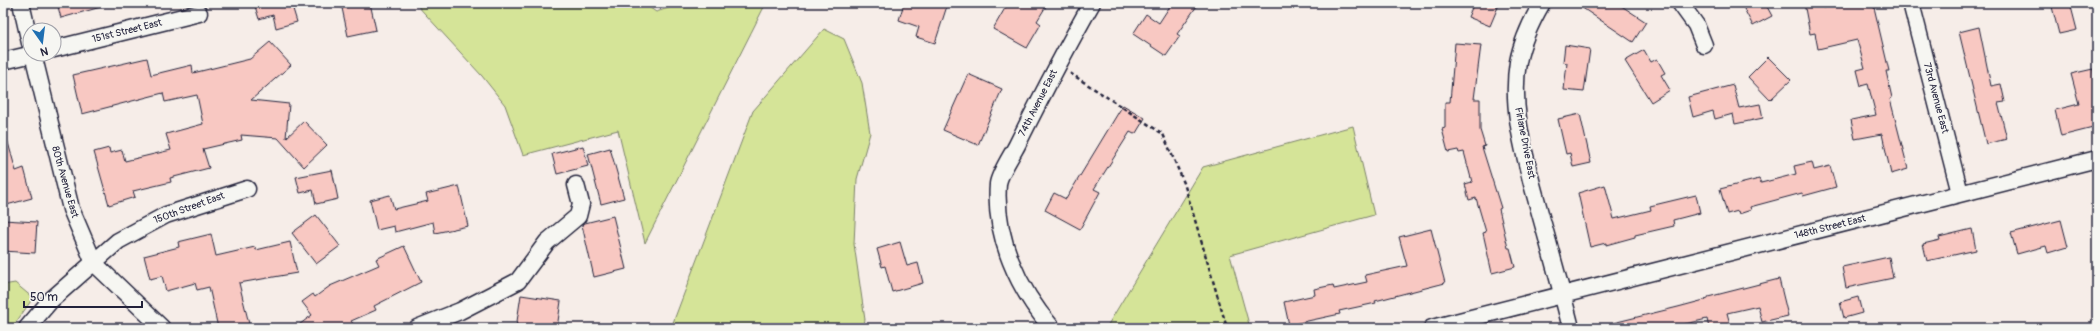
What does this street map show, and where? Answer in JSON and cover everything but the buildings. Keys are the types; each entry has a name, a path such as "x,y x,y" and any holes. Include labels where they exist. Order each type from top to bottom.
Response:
{"street":[{"path":"20,3 25,22"},
{"name":"74th Avenue East","path":"1052,328 1024,290 1011,262 1004,237 998,182 1057,64 1092,3"},
{"name":"Firlane Drive East","path":"1542,3 1524,40 1518,61 1516,88 1518,115 1526,158 1571,328"},
{"path":"1680,3 1696,25 1704,45"},
{"name":"73rd Avenue East","path":"1911,3 1960,194"},
{"name":"151st Street East","path":"62,47 200,12"},
{"path":"3,61 22,57"},
{"name":"80th Avenue East","path":"35,62 71,209 94,263 162,328"},
{"name":"148th Street East","path":"1432,328 1561,290 1960,194 2097,159"},
{"path":"417,328 460,312 518,281 547,242 578,216 581,204 576,185"},
{"name":"150th Street East","path":"27,328 51,300 118,241 146,224 166,215 248,189"}],"path":[{"path":"1057,64 1163,134 1184,183 1226,328"}],"green space":[{"path":"415,3 643,3 656,12 684,3 766,3 645,243 618,130 523,155 505,105 482,76"},
{"path":"824,29 844,39 862,83 870,133 857,179 854,244 865,320 862,328 671,328 753,111"},
{"path":"1353,126 1374,215 1230,255 1250,328 1106,328 1203,167"},
{"path":"15,283 33,298 12,328 3,328 3,285"}]}
